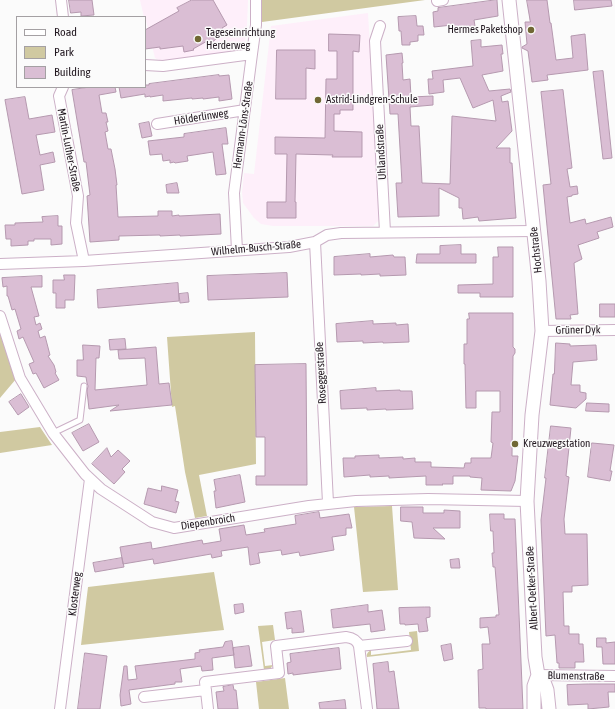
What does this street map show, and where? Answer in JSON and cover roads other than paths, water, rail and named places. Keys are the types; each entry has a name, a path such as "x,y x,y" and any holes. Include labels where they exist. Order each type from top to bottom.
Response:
{"street":[{"path":"61,0 63,16"},
{"name":"Hermann-Löns-Straße","path":"237,250 234,193 256,25 256,0"},
{"name":"Hochstraße","path":"510,0 539,281 542,330 532,415 527,501"},
{"name":"Uhlandstraße","path":"380,26 375,41 385,232"},
{"path":"146,64 163,66 252,54"},
{"name":"Martin-Luther-Straße","path":"63,88 59,96 78,196 76,223 84,261"},
{"name":"Hölderlinweg","path":"157,124 245,110"},
{"name":"Wilhelm-Busch-Straße","path":"0,264 84,261 289,247 315,242 327,236 341,232 534,231"},
{"name":"Roseggerstraße","path":"315,242 328,503"},
{"name":"Diepenbroich","path":"0,316 20,378 53,433 85,474 101,489 152,522 174,528 328,503 356,501 527,501"},
{"name":"Grüner Dyk","path":"542,330 615,330"},
{"name":"Klosterweg","path":"60,709 90,479"},
{"name":"Albert-Oetker-Straße","path":"527,501 535,658 538,675 534,686 534,709"},
{"path":"208,709 205,682 279,673 276,646 346,637 357,641 360,646 367,709"},
{"path":"360,646 408,641"},
{"name":"Albert-Oetker-Straße","path":"538,675 544,682 547,690 549,709"},
{"name":"Blumenstraße","path":"538,675 615,676"},
{"path":"144,697 206,690"}],"lane":[{"path":"53,433 80,420 84,386"}],"place":[{"name":"Hermes Paketshop","path":"531,30"},
{"name":"Tageseinrichtung Herderweg","path":"198,39"},
{"name":"Astrid-Lindgren-Schule","path":"318,100"},
{"name":"Kreuzwegstation","path":"515,444"}]}
